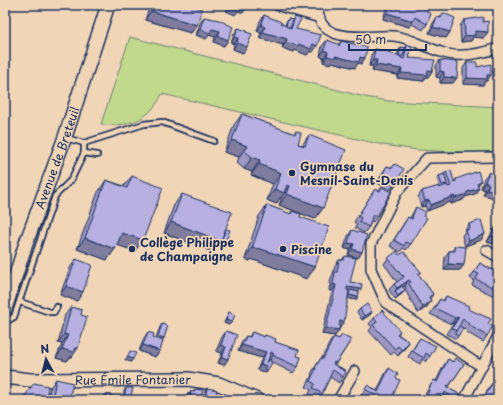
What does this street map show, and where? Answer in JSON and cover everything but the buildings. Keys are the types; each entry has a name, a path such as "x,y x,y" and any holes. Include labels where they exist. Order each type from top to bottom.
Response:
{"street":[{"name":"Avenue de Breteuil","path":"5,310 34,218 65,137 108,5"},
{"path":"276,5 320,18"},
{"path":"318,5 320,18 331,32 342,36 362,38 394,36 410,40 443,53 463,56 482,53 498,48"},
{"path":"482,367 386,303 370,269 371,244 397,192 427,158 498,157"},
{"path":"486,250 498,257"},
{"path":"464,400 498,336"},
{"path":"338,400 355,371"},
{"name":"Rue Émile Fontanier","path":"6,380 188,379 219,384 257,400"}],"lane":[{"path":"65,137 84,143 144,124 162,122 214,141"},
{"path":"5,322 14,317 55,196 70,180 84,153 84,143"},
{"path":"84,153 98,155"},
{"path":"20,302 50,312 54,312 57,307"}],"green space":[{"path":"130,37 365,97 389,101 498,107 498,154 417,150 383,145 162,94 151,110 145,116 137,120 120,125 101,124"}],"place":[{"name":"Gymnase du Mesnil-Saint-Denis","path":"292,173"},
{"name":"Collège Philippe de Champaigne","path":"132,249"},
{"name":"Piscine","path":"283,249"}]}
